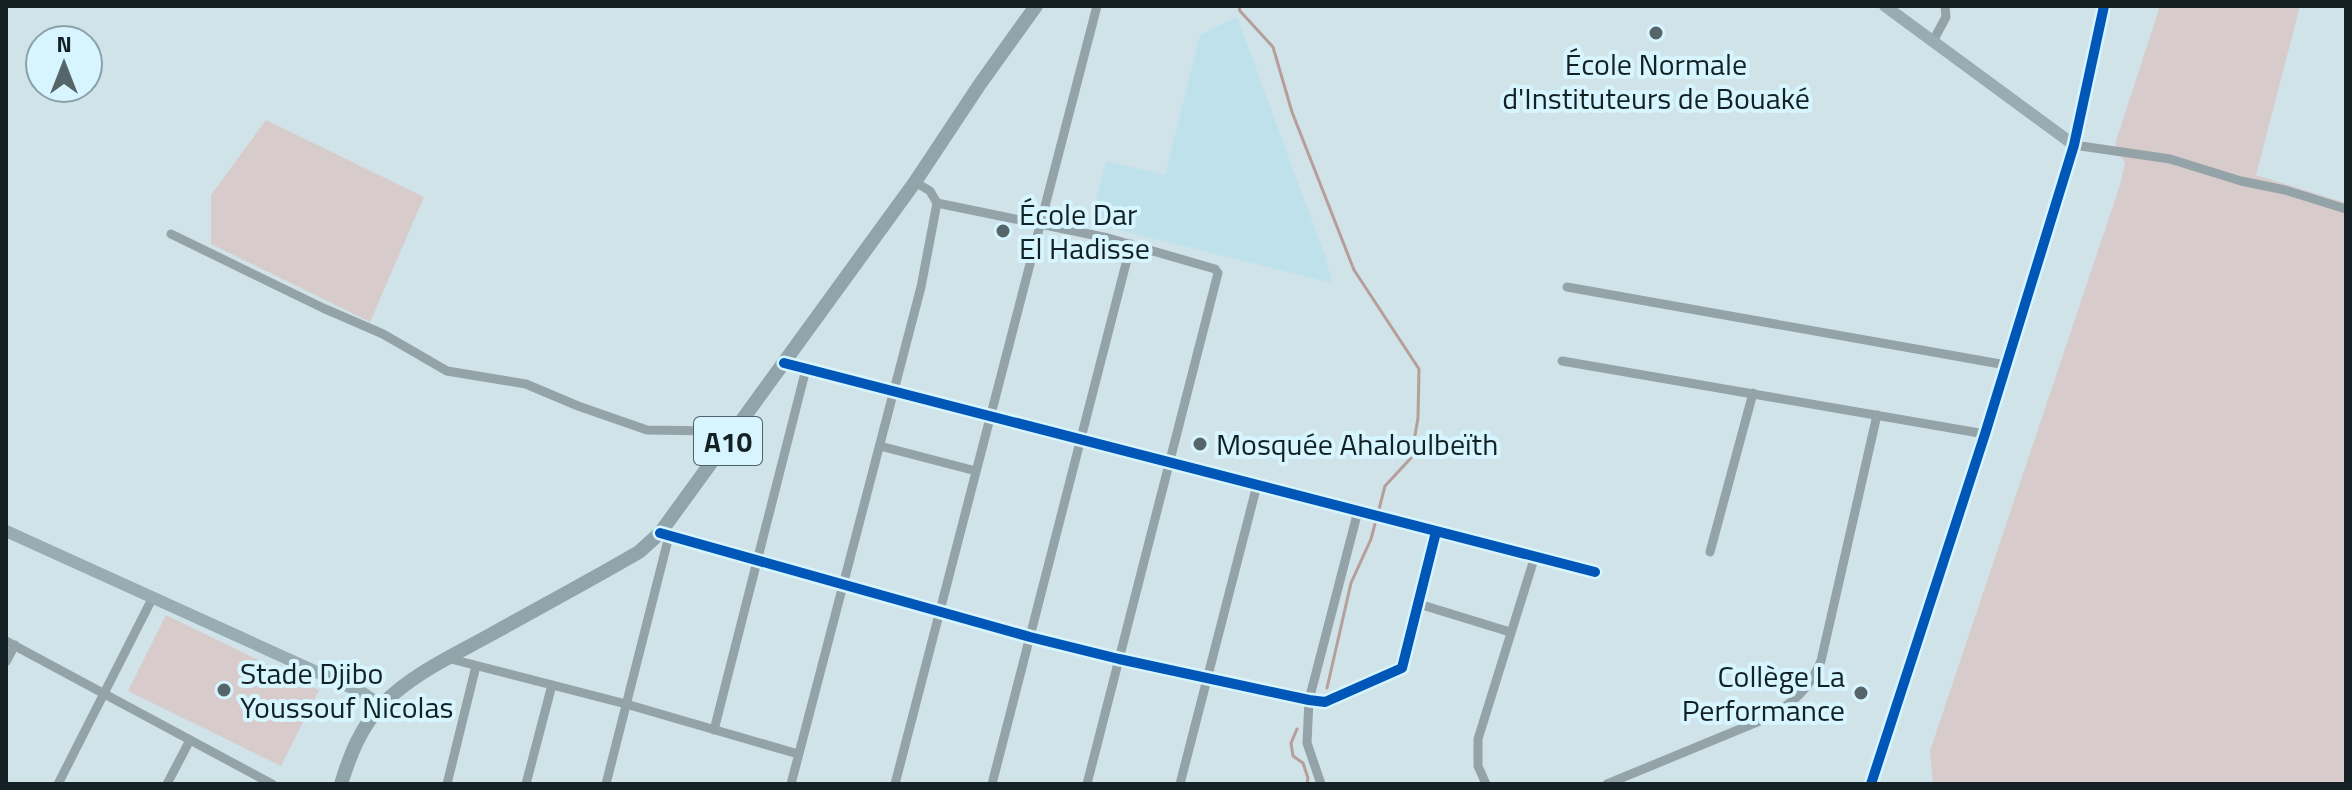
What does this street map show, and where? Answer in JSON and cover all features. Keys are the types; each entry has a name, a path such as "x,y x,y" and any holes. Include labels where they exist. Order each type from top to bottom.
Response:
{"main road":[{"name":"A10","path":"341,784 359,736 381,705 404,686 447,658 665,535 732,435 915,182 1036,6"}],"street":[{"path":"895,784 1097,6"},
{"path":"1885,6 2074,145 2170,159 2346,209"},
{"path":"1933,41 1946,17 1945,6"},
{"path":"1871,784 1985,434 2074,145 2104,6"},
{"path":"791,784 921,287 937,203 930,191 915,182"},
{"path":"937,203 1131,244 1215,269 1218,273 1087,784"},
{"path":"171,234 383,334 447,371 526,384 647,430 713,431 732,435"},
{"path":"992,784 1131,244"},
{"path":"1567,287 2006,365"},
{"path":"1562,361 1985,434"},
{"path":"784,363 1595,572"},
{"path":"714,730 806,369"},
{"path":"1710,552 1753,393"},
{"path":"1607,784 1767,718 1791,703 1811,684 1821,661 1877,415"},
{"path":"880,446 976,471"},
{"path":"1180,784 1257,485"},
{"path":"1321,784 1307,743 1309,700 1358,511"},
{"path":"6,531 363,693 381,705"},
{"path":"606,784 665,535 1030,637 1325,702 1402,668 1436,532"},
{"path":"1486,784 1478,766 1478,739 1535,556"},
{"path":"58,784 153,597"},
{"path":"1419,604 1510,632"},
{"path":"6,662 10,643 266,782"},
{"path":"447,658 626,704 798,754"},
{"path":"447,784 476,666"},
{"path":"526,784 552,685"},
{"path":"167,784 190,740"}],"shaded area":[{"path":"2160,6 2300,6 2256,175 2346,203 2346,784 1933,784 1930,751 2120,185 2125,163 2115,144"},
{"path":"1237,17 1326,259 1332,283 1091,223 1106,161 1165,175 1200,35"},
{"path":"266,120 424,197 370,322 211,244 211,195"},
{"name":"Stade Djibo Youssouf Nicolas","path":"166,615 319,690 281,766 128,691"}],"waterway":[{"path":"1239,6 1240,11 1273,47 1292,112 1354,270 1419,369 1418,418 1411,458 1385,486 1378,513"},
{"path":"1327,688 1351,583 1376,520"},
{"path":"1297,729 1291,743 1293,756 1303,763 1307,784"}],"cycle path":[{"path":"1871,784 1985,434 2074,145 2104,6"},
{"path":"784,363 1595,572"},
{"path":"660,533 1030,637 1325,702 1402,668 1436,532"}],"place":[{"name":"École Normale d'Instituteurs de Bouaké","path":"1656,33"},
{"name":"École Dar El Hadisse","path":"1003,231"},
{"name":"Mosquée Ahaloulbeïth","path":"1200,444"},
{"name":"Stade Djibo Youssouf Nicolas","path":"224,690"},
{"name":"Collège La Performance","path":"1861,693"}]}
